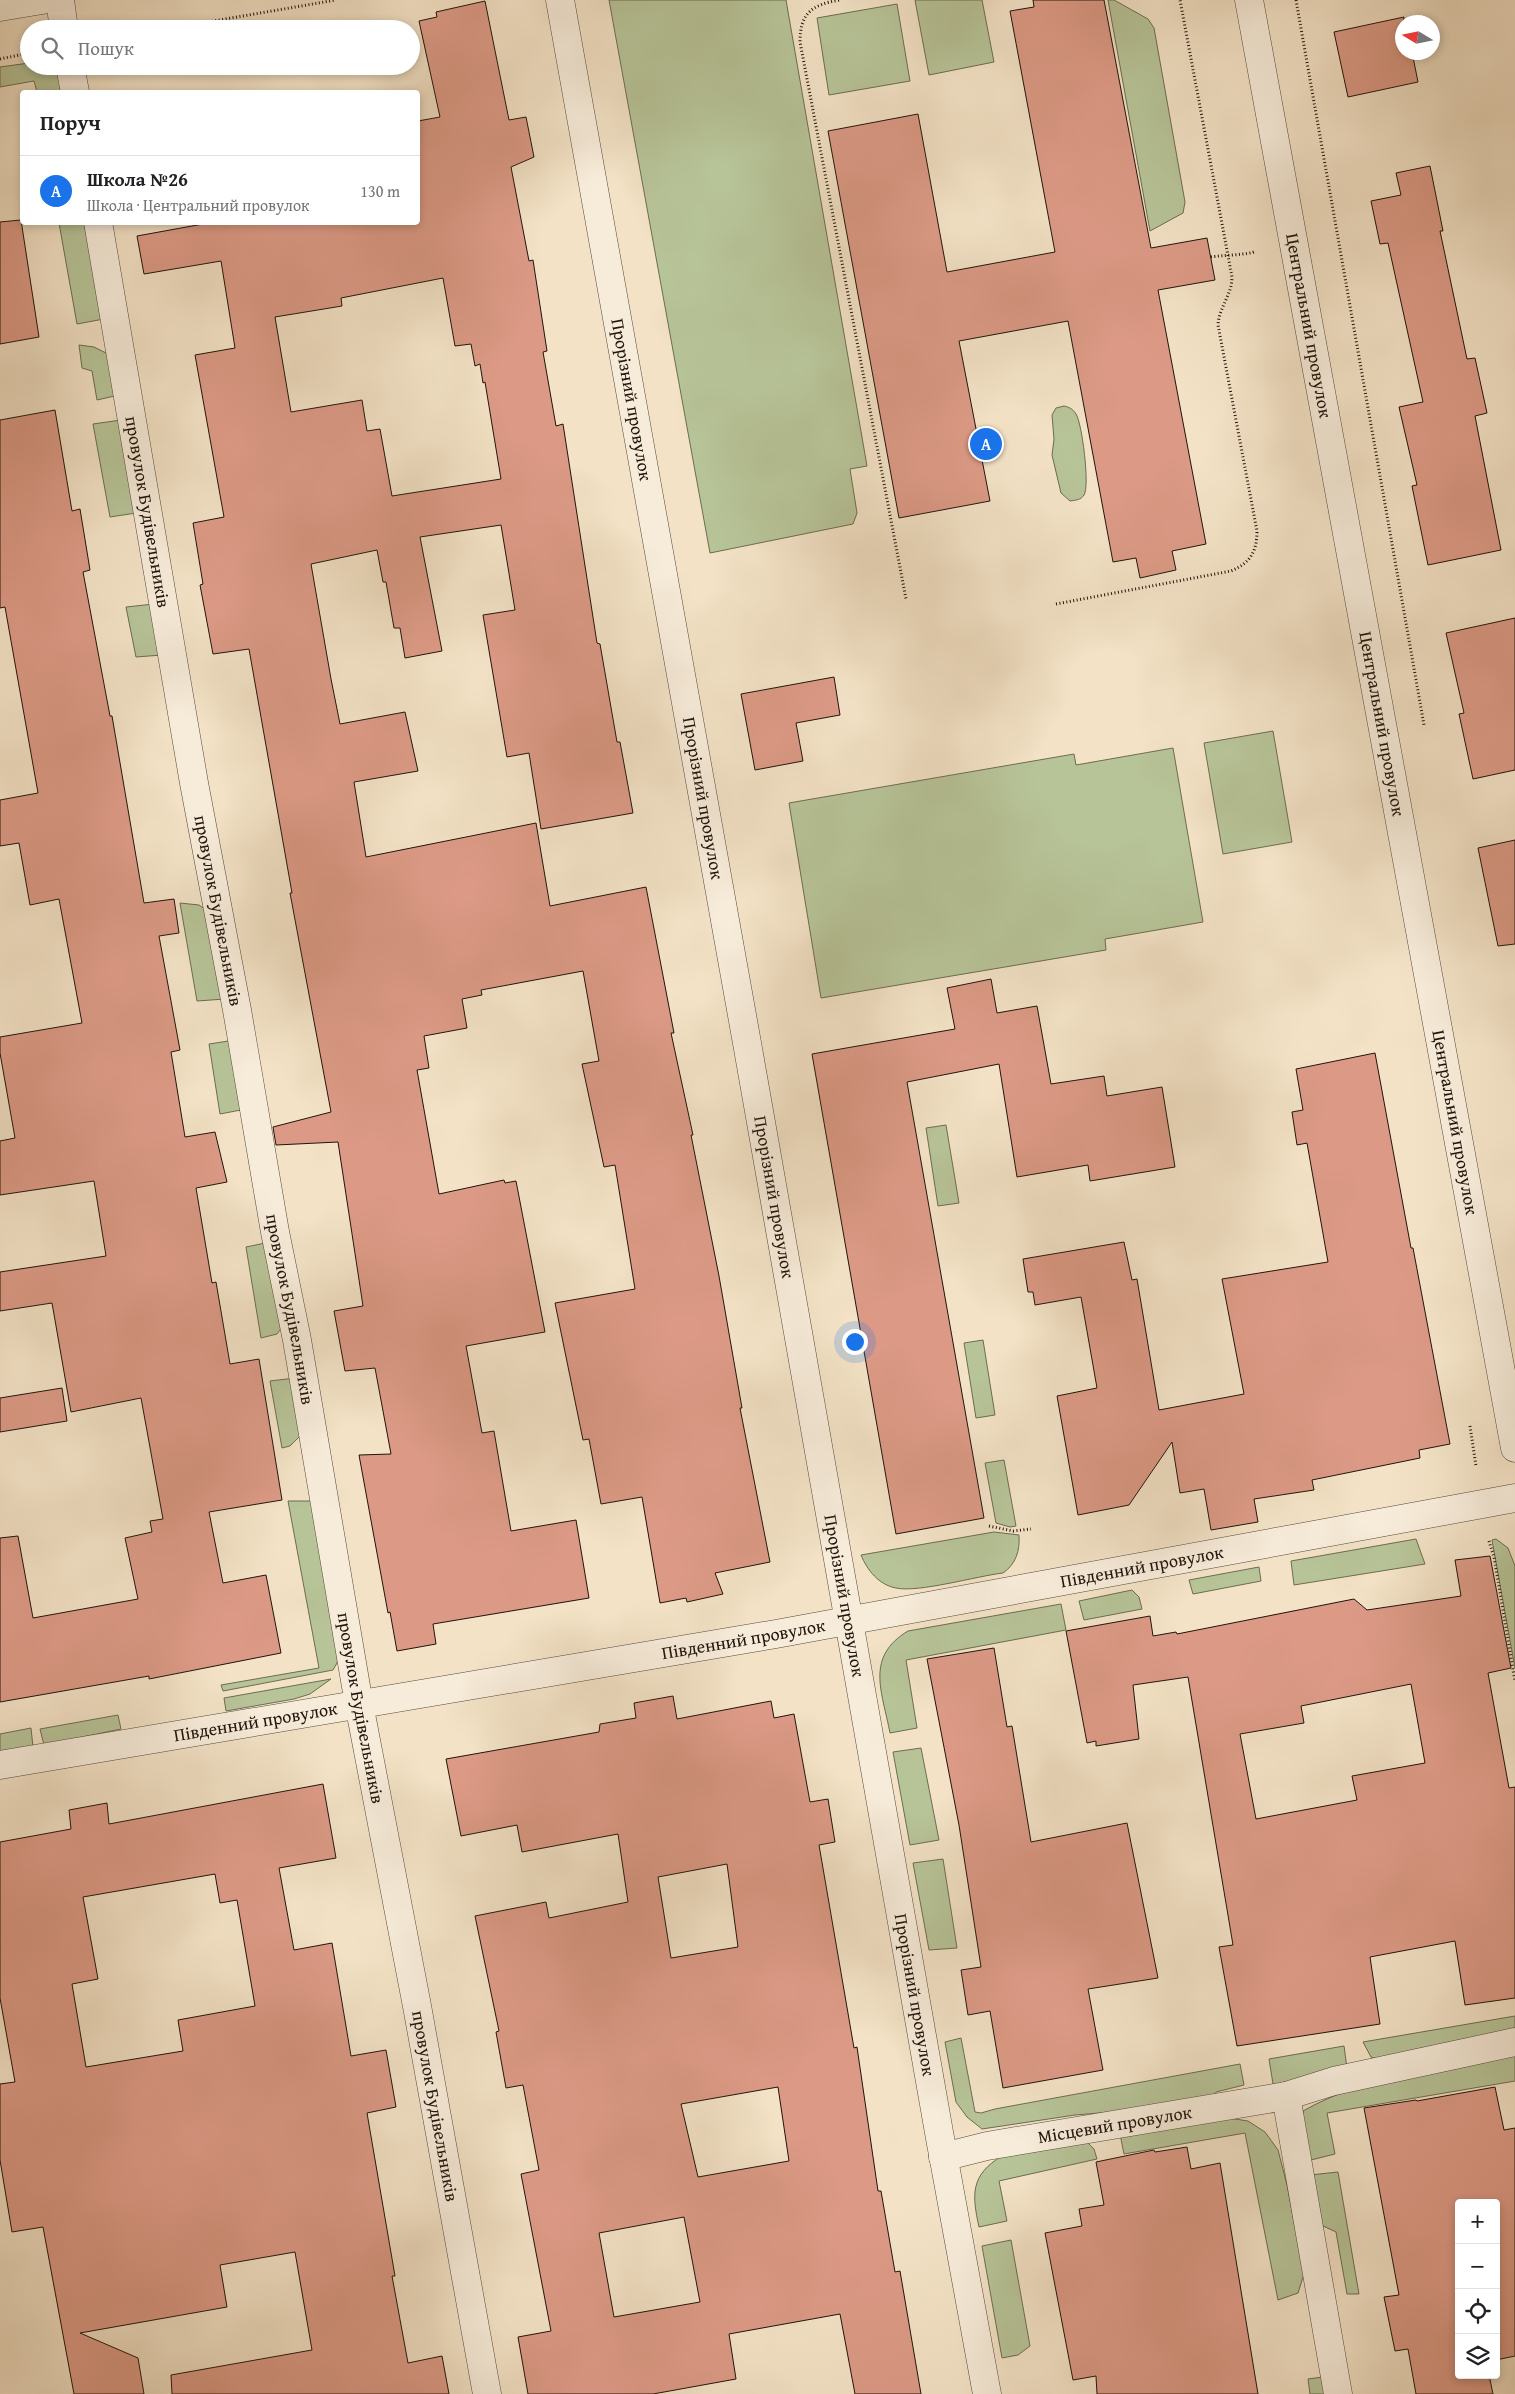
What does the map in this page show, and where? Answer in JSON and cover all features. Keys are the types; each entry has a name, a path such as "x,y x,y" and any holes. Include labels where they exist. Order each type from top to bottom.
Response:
{"street":[{"path":"0,7 42,0"},
{"path":"60,0 63,20"},
{"name":"Прорізний провулок","path":"560,0 748,1043 943,2157 987,2394"},
{"name":"Центральний провулок","path":"1249,0 1515,1448"},
{"path":"72,75 75,90"},
{"name":"провулок Будівельників","path":"99,225 194,783 237,1010 275,1232 297,1340 359,1704 487,2394"},
{"name":"Південний провулок","path":"0,1765 849,1620 1515,1498"},
{"name":"Місцевий провулок","path":"943,2157 987,2146 1286,2096 1334,2081 1515,2042"},
{"path":"1286,2096 1338,2394"}],"path":[{"path":"219,20 336,0"},
{"path":"839,0 815,7 805,16 800,28 800,42 906,599"},
{"path":"1056,604 1231,571 1243,566 1252,557 1257,544 1257,531 1218,326 1219,315 1232,287 1228,254 1180,0"},
{"path":"1296,0 1424,726"},
{"path":"0,59 20,55"},
{"path":"1211,257 1228,254 1252,254 1260,249"},
{"path":"1476,1465 1515,1681"},
{"path":"989,1526 1013,1531 1030,1529"}],"green space":[{"path":"609,0 786,0 867,466 850,469 857,513 853,524 710,553"},
{"path":"915,0 982,0 994,62 929,75"},
{"path":"1108,0 1114,0 1148,19 1154,28 1185,202 1183,213 1150,231"},
{"path":"897,4 910,81 829,95 817,18"},
{"path":"20,64 20,75 58,75 63,90 36,90 34,81 0,87 0,67"},
{"path":"59,225 87,225 104,319 77,324"},
{"path":"79,345 94,347 108,354 119,395 97,400 92,371 82,368"},
{"path":"1064,406 1076,414 1083,441 1086,468 1086,489 1084,495 1080,499 1070,501 1061,493 1052,455 1054,439 1052,415 1056,408"},
{"path":"121,420 136,513 110,517 93,424"},
{"path":"154,604 162,655 136,657 126,607"},
{"path":"1273,731 1292,842 1223,854 1204,743"},
{"path":"1173,748 1203,922 1105,939 1106,950 821,998 789,803 1074,754 1076,765"},
{"path":"180,903 199,905 206,910 225,999 197,1001"},
{"path":"235,1040 246,1109 220,1114 209,1044"},
{"path":"946,1125 959,1203 938,1206 926,1128"},
{"path":"270,1242 283,1326 277,1334 261,1338 246,1247"},
{"path":"983,1340 995,1415 976,1418 964,1343"},
{"path":"295,1378 301,1435 290,1446 282,1448 270,1381"},
{"path":"1004,1460 1016,1526 1010,1527 996,1523 985,1463"},
{"path":"288,1501 315,1501 339,1650 337,1663 333,1670 223,1691 221,1685 319,1668"},
{"path":"994,1532 1019,1535 1019,1546 1011,1566 1003,1573 933,1586 906,1589 884,1584 874,1576 861,1555"},
{"path":"1416,1539 1425,1564 1294,1585 1291,1561"},
{"path":"1496,1539 1508,1548 1515,1566 1515,1668 1492,1540"},
{"path":"1259,1567 1261,1581 1193,1594 1189,1580"},
{"path":"1132,1590 1139,1597 1142,1609 1084,1620 1079,1601"},
{"path":"1061,1604 1066,1630 906,1660 917,1728 890,1733 881,1689 881,1664 886,1652 895,1641 908,1631"},
{"path":"331,1679 310,1694 294,1699 226,1711 224,1698"},
{"path":"118,1715 121,1729 44,1745 40,1729"},
{"path":"31,1728 33,1747 0,1755 0,1734"},
{"path":"921,1748 939,1840 910,1845 893,1752"},
{"path":"943,1859 957,1948 929,1950 913,1863"},
{"path":"1515,2016 1515,2032 1377,2060 1371,2057 1363,2042"},
{"path":"961,2038 975,2112 981,2113 1240,2064 1244,2085 1216,2092 1213,2099 1136,2110 1075,2115 982,2129 967,2117 956,2102 945,2042"},
{"path":"1344,2046 1347,2068 1274,2090 1269,2059"},
{"path":"1515,2054 1515,2081 1327,2113 1335,2154 1307,2161 1303,2111 1327,2099 1379,2081 1406,2074"},
{"path":"1222,2117 1248,2121 1265,2132 1278,2150 1287,2185 1304,2274 1298,2293 1278,2300 1245,2133 1124,2154 1120,2134"},
{"path":"1086,2141 1094,2149 1097,2159 999,2181 1007,2221 979,2227 975,2205 976,2187 979,2178 992,2163 1002,2156"},
{"path":"1338,2172 1359,2294 1347,2294 1336,2232 1319,2224 1310,2175"},
{"path":"1011,2240 1030,2346 1018,2355 1002,2358 982,2246"},
{"path":"1323,2377 1326,2394 1310,2394 1308,2379"}],"building":[{"path":"1033,0 1104,0 1151,248 1207,238 1215,280 1158,290 1206,544 1172,551 1176,570 1140,578 1136,558 1113,562 1068,321 959,341 990,501 899,518 828,131 918,114 947,272 1055,252 1010,11 1034,7"},
{"path":"485,1 509,120 526,117 534,157 511,167 529,261 533,260 547,351 543,352 556,426 563,424 597,643 600,644 617,742 620,742 633,813 541,829 529,753 507,757 483,615 515,610 501,525 420,537 442,651 405,658 400,628 394,628 386,582 383,582 377,550 311,564 340,724 405,712 418,771 354,782 366,857 536,823 550,906 646,887 674,1033 671,1033 693,1135 691,1135 719,1276 742,1408 740,1408 770,1562 715,1573 723,1594 687,1602 686,1598 660,1603 642,1497 601,1504 589,1439 583,1440 555,1303 635,1289 615,1165 604,1167 582,1064 599,1061 583,971 481,990 482,995 462,999 467,1028 424,1036 429,1068 417,1070 439,1194 504,1180 505,1183 516,1181 545,1332 466,1346 482,1433 494,1431 511,1531 576,1520 589,1598 433,1624 436,1644 397,1651 390,1612 388,1613 359,1455 391,1454 375,1368 345,1371 334,1311 363,1306 338,1142 276,1145 273,1127 331,1112 290,893 292,893 249,649 213,654 200,585 203,584 193,523 224,517 195,355 235,348 221,261 144,274 137,236 198,225 420,225 420,121 440,117 420,21 437,17 436,12","holes":["443,278 455,346 471,344 475,366 480,364 483,383 485,382 501,479 392,496 380,429 367,431 362,400 291,412 275,317 342,306 341,298"]},
{"path":"1395,19 1395,60 1414,60 1418,82 1348,97 1334,32"},
{"path":"1430,166 1443,231 1440,231 1467,359 1475,358 1487,413 1475,416 1501,550 1428,565 1412,486 1417,485 1399,407 1423,402 1388,243 1380,244 1371,201 1401,195 1396,173"},
{"path":"20,220 20,225 22,225 39,337 0,344 0,222"},
{"path":"55,410 72,511 80,509 90,570 83,572 110,716 112,716 144,903 174,899 179,933 159,936 180,1050 171,1052 185,1137 215,1132 227,1182 196,1188 212,1283 216,1282 230,1364 259,1359 282,1500 209,1512 223,1583 266,1575 281,1653 149,1679 149,1676 0,1702 0,1538 18,1536 33,1618 138,1599 125,1538 152,1532 150,1521 163,1519 141,1398 71,1412 52,1303 0,1311 0,1272 106,1256 94,1181 0,1195 0,1141 15,1138 0,1053 0,1037 82,1023 59,899 30,905 19,843 0,846 0,800 38,793 5,607 0,608 0,420"},
{"path":"1515,618 1515,770 1473,779 1459,714 1464,713 1446,633"},
{"path":"834,677 840,715 796,723 803,761 755,770 741,694"},
{"path":"1515,840 1515,944 1498,946 1478,848"},
{"path":"991,979 997,1013 1037,1006 1051,1084 1104,1076 1107,1096 1162,1087 1175,1167 1090,1181 1088,1165 1017,1177 999,1064 907,1082 984,1518 896,1534 812,1054 955,1029 947,988"},
{"path":"1375,1053 1450,1444 1419,1450 1420,1458 1312,1480 1314,1490 1254,1499 1258,1522 1211,1530 1204,1489 1180,1493 1172,1442 1129,1505 1078,1515 1057,1396 1097,1388 1081,1297 1035,1305 1033,1292 1028,1292 1023,1259 1124,1242 1132,1280 1137,1279 1159,1410 1244,1394 1222,1279 1328,1262 1307,1143 1297,1145 1292,1112 1303,1110 1296,1069"},
{"path":"62,1388 67,1421 0,1432 0,1398"},
{"path":"1490,1556 1511,1668 1488,1673 1509,1788 1515,1787 1515,1998 1465,2005 1455,1941 1370,1957 1380,2024 1237,2046 1219,1947 1233,1945 1188,1677 1133,1685 1139,1739 1096,1746 1096,1741 1087,1743 1066,1631 1150,1616 1153,1636 1176,1632 1177,1634 1354,1599 1367,1610 1461,1596 1455,1560","holes":["1411,1684 1425,1763 1352,1776 1357,1800 1256,1819 1240,1734 1304,1723 1301,1706"]},
{"path":"994,1648 1007,1727 1012,1726 1031,1842 1127,1823 1158,1978 1088,1989 1103,2070 1003,2088 990,2011 968,2015 961,1970 981,1967 959,1825 927,1659"},
{"path":"673,1696 677,1719 771,1701 774,1718 794,1714 810,1802 828,1799 835,1842 819,1845 854,2048 857,2047 878,2191 881,2191 895,2272 900,2271 921,2394 855,2394 840,2314 729,2334 736,2379 653,2394 528,2394 518,2337 551,2331 521,2174 539,2170 523,2085 506,2088 496,2032 499,2031 475,1916 546,1902 549,1918 628,1902 618,1834 522,1852 517,1825 461,1836 446,1759 599,1732 600,1724 636,1718 634,1703","holes":["727,1864 738,1947 671,1958 658,1877","778,2087 789,2161 698,2177 681,2104","684,2217 700,2302 614,2317 599,2233"]},
{"path":"323,1784 336,1858 279,1868 294,1950 332,1943 351,2056 386,2050 396,2107 367,2113 395,2276 392,2276 408,2363 442,2356 449,2394 172,2394 171,2375 312,2350 295,2252 220,2265 227,2307 80,2333 138,2358 144,2394 74,2394 43,2227 12,2232 0,2160 0,2084 15,2082 0,1998 0,1842 71,1829 69,1810 107,1803 109,1824","holes":["215,1874 220,1903 237,1900 255,2006 178,2020 183,2051 86,2067 72,1984 98,1979 83,1897"]},
{"path":"1495,2087 1504,2130 1515,2128 1515,2356 1500,2359 1500,2199 1455,2199 1455,2379 1490,2379 1493,2394 1416,2394 1408,2349 1395,2351 1384,2297 1399,2295 1364,2108"},
{"path":"1187,2147 1191,2169 1220,2163 1258,2394 1097,2394 1096,2376 1073,2380 1045,2233 1082,2226 1079,2209 1104,2205 1096,2162 1154,2150 1155,2152"}],"place":[{"name":"Школа №26","path":"986,444"}]}
